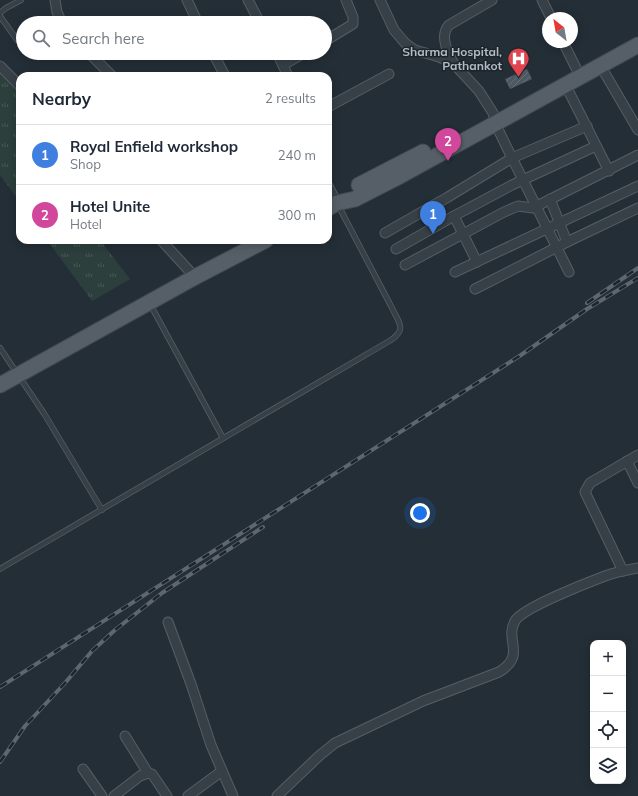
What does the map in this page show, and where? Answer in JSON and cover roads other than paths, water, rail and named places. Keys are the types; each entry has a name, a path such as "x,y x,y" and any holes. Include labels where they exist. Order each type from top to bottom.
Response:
{"main road":[{"path":"494,118 576,68 638,34"},
{"path":"332,205 349,190 565,84 638,44"},
{"path":"0,385 149,302 258,244"}],"street":[{"path":"55,0 59,16"},
{"path":"187,0 195,16"},
{"path":"248,0 256,16"},
{"path":"332,37 353,24 353,17 346,0"},
{"path":"380,0 394,30 405,43 415,50 439,57 454,64"},
{"path":"492,0 448,25 444,33 447,51 454,64 479,91 494,118 512,158 569,272"},
{"path":"542,0 548,12"},
{"path":"566,48 576,68"},
{"path":"96,60 108,72"},
{"path":"217,60 223,72"},
{"path":"280,60 286,72"},
{"path":"283,65 292,60"},
{"path":"600,65 638,130"},
{"path":"0,66 16,82"},
{"path":"332,105 389,74"},
{"path":"565,84 608,171"},
{"path":"385,233 448,198 512,158 587,126"},
{"path":"396,250 454,216 523,180 596,146"},
{"path":"405,265 462,233 513,208 518,206 529,208 536,207 638,156"},
{"path":"455,272 638,186"},
{"path":"550,199 567,242"},
{"path":"475,289 638,208"},
{"path":"454,216 477,262"},
{"path":"165,244 195,277"},
{"path":"623,571 585,492 590,483 638,455"},
{"path":"627,461 638,483"},
{"path":"277,796 335,743 423,701 499,672 507,667 513,658 513,625 516,618 521,614 531,608 590,582 623,571 638,568"},
{"path":"168,622 191,684 211,745 233,796"},
{"path":"125,736 148,773 152,774 167,796"},
{"path":"83,769 102,796"},
{"path":"188,796 222,771"},
{"path":"114,796 140,776 148,773"}],"lane":[{"path":"16,38 0,14 6,8 21,0"},
{"path":"0,568 102,510 391,340 400,333 400,324 395,313 332,205"},
{"path":"149,302 223,438"},
{"path":"0,348 19,374 45,415 102,510"}],"railway":[{"path":"587,303 638,268"},
{"path":"0,687 521,355 587,309 638,278"},
{"path":"0,762 25,726 92,651 115,630 162,593 263,527"}],"place":[{"name":"Sharma Hospital, Pathankot","path":"518,78"},
{"name":"Hotel Unite","path":"448,161"},
{"name":"Royal Enfield workshop","path":"433,234"}]}
